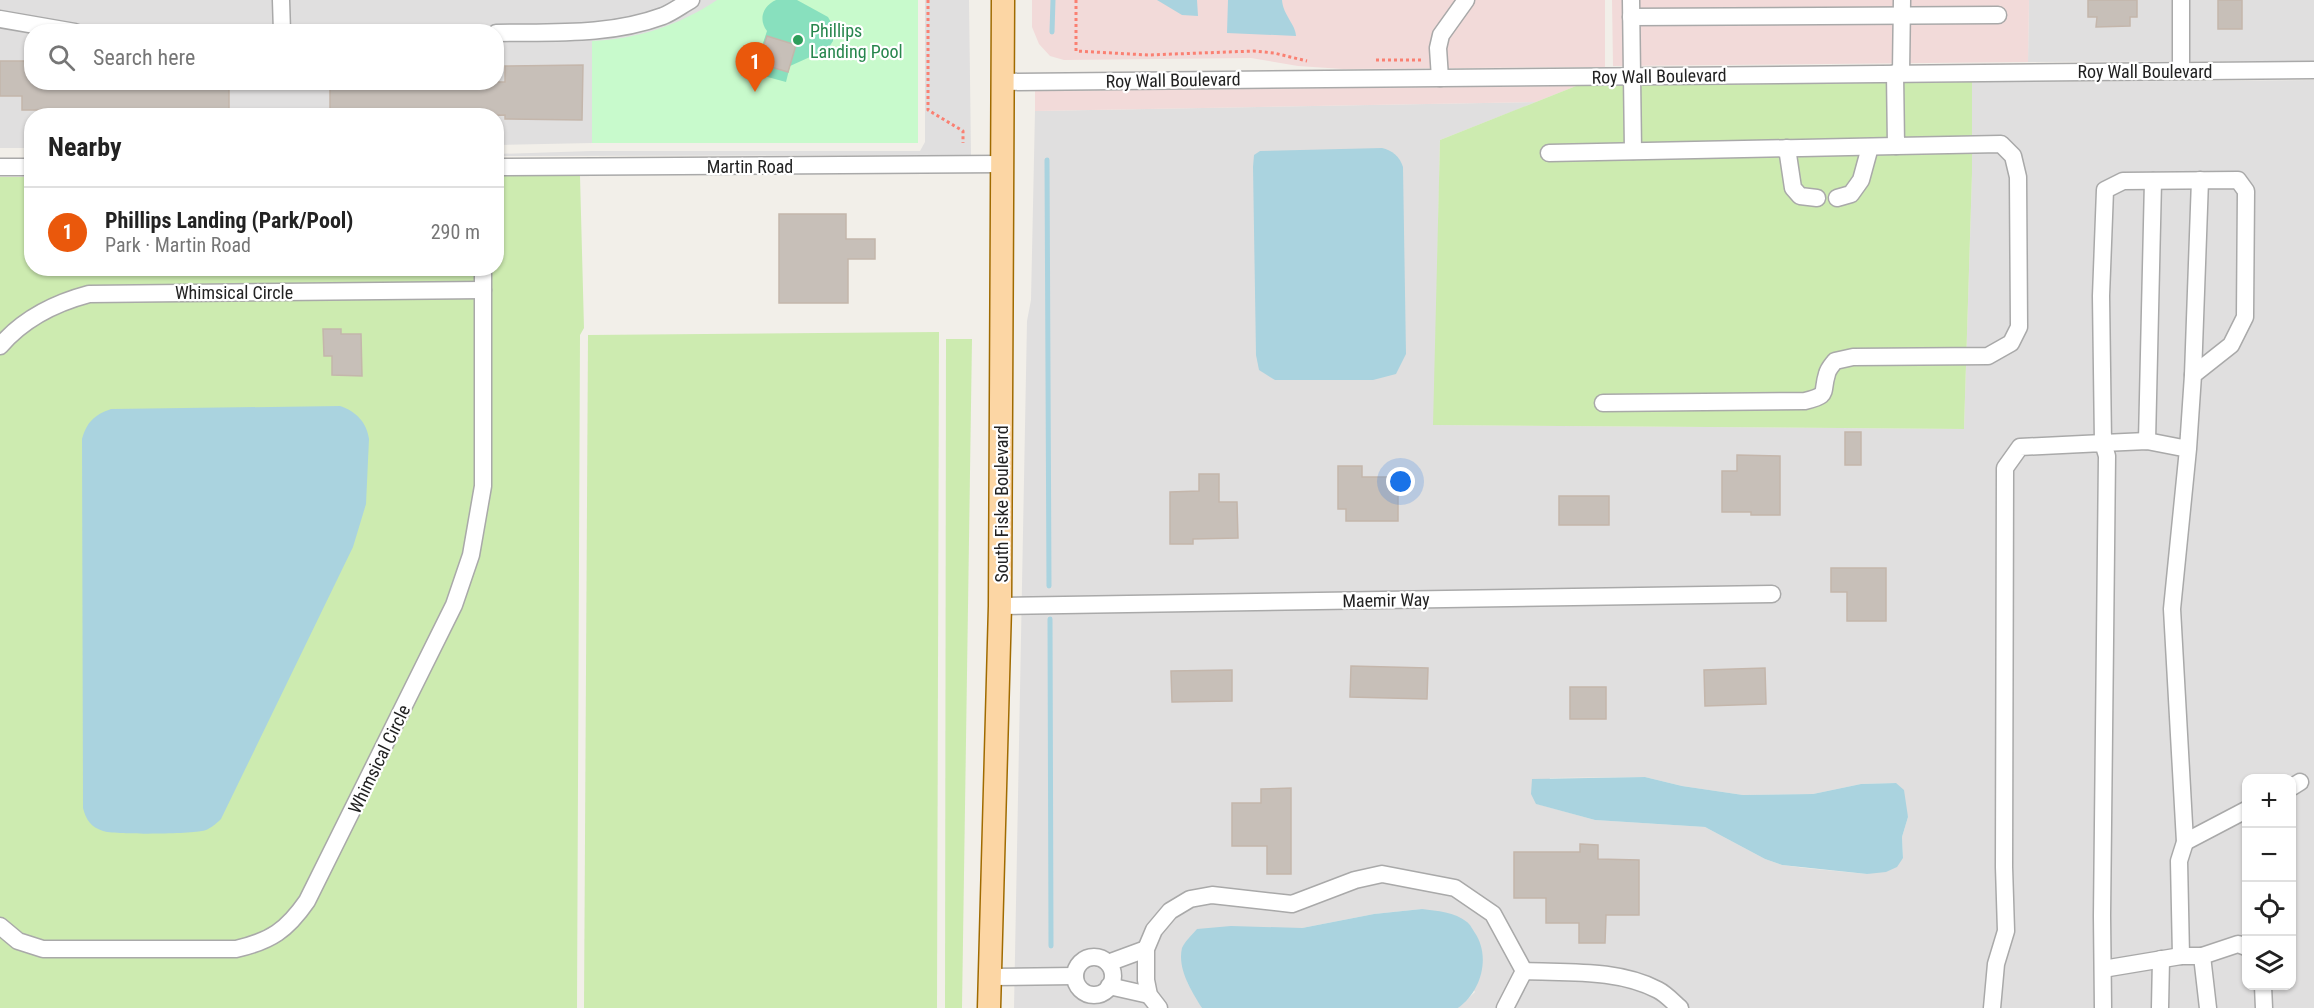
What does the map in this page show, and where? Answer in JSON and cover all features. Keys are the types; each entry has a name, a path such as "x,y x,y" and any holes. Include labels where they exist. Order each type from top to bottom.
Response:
{"main road":[{"name":"South Fiske Boulevard","path":"989,1008 1000,606 1004,164 1003,0"}],"street":[{"path":"281,0 282,24"},
{"path":"504,33 589,32 617,28 664,16 691,0"},
{"path":"1440,78 1438,48 1442,35 1466,0"},
{"path":"1631,0 1633,151"},
{"path":"2181,0 2181,70"},
{"path":"1631,17 1902,8 1998,15"},
{"path":"1896,146 1902,8"},
{"path":"0,19 29,24"},
{"name":"Roy Wall Boulevard","path":"1003,82 2314,70"},
{"path":"1549,153 2001,144 2013,156 2018,177 2019,327 2011,343 1988,356 1853,357 1835,361 1827,373 1825,390 1818,398 1805,401 1603,403"},
{"path":"1837,198 1851,194 1861,180 1870,147"},
{"path":"1787,148 1793,188 1800,196 1816,198"},
{"name":"Martin Road","path":"504,166 1004,164"},
{"path":"0,167 24,167"},
{"path":"2181,956 2179,861 2185,842 2172,609 2193,375 2200,180"},
{"path":"2103,1008 2107,456 2103,443 2101,296 2105,190 2123,181 2238,180 2246,191 2245,317 2231,345 2193,375"},
{"path":"2147,441 2153,181"},
{"name":"Whimsical Circle","path":"0,926 18,941 44,949 236,949 257,944 276,935 298,915 308,901 454,605 471,555 483,486 483,276"},
{"name":"Whimsical Circle","path":"0,346 10,333 46,309 89,294 483,290"},
{"path":"1992,1008 1996,964 2006,931 2004,867 2005,468 2020,447 2147,441 2188,449"},
{"name":"Maemir Way","path":"1000,606 1772,594"},
{"path":"2185,842 2242,813"},
{"path":"1154,1002 1145,969 1146,949 1154,930 1170,911 1190,899 1212,895 1292,904 1354,880 1382,874 1455,888 1493,914 1524,970"},
{"path":"2103,969 2181,956 2202,956 2238,944 2242,945"},
{"path":"1108,963 1146,949"},
{"path":"2202,956 2208,1008"},
{"path":"1098,957 1108,963 1113,975 1109,986 1100,993 1089,993 1079,987 1075,976 1078,965 1087,958 1098,957"},
{"path":"2160,1008 2161,959"},
{"path":"1504,1008 1524,970"},
{"path":"1524,970 1616,976 1638,981 1660,991 1680,1008"},
{"path":"990,977 1075,976"},
{"path":"1109,986 1154,1002"},
{"path":"2263,990 2264,1008"}],"path":[{"path":"928,0 928,110 963,131 963,142"},
{"path":"1076,0 1076,51 1148,55 1254,51 1274,53 1313,63"},
{"path":"1373,61 1427,60"}],"shaded area":[{"path":"0,0 918,0 918,143 504,145 504,108 24,108 24,148 0,148"},
{"path":"925,0 969,0 971,155 504,156 504,154 592,151 920,151 925,142"},
{"path":"1032,0 1605,0 1605,67 1343,69 1298,66 1251,58 1064,60 1050,56 1039,44 1032,27"},
{"path":"1612,0 2029,0 2028,62 1613,66"},
{"path":"2029,0 2314,0 2314,61 2028,62"},
{"path":"2314,80 2314,1008 1458,1008 1475,992 1422,909 1374,914 1302,928 1282,929 1182,949 1188,984 1202,1008 1014,1008 1027,321 1031,300 1035,111 1536,102 1440,140 1434,425 1964,429 1972,174 1972,82","holes":["1645,777 1682,786 1743,795 1813,794 1861,784 1895,783 1908,817 1902,837 1903,858 1867,874 1782,865 1765,859 1705,827 1595,820 1537,804 1550,778"]},
{"path":"1576,86 1536,102 1035,111 1035,91"}],"green space":[{"path":"717,0 918,0 918,143 592,143 592,41 609,40 657,29 687,17"},
{"name":"Phillips Landing Pool","path":"776,0 797,0 828,17 833,26 833,41 825,53 820,57 810,57 790,66 786,82 753,73 767,31 762,18 763,13"},
{"path":"1972,82 1972,174 1964,429 1433,425 1440,140 1576,86"},
{"path":"504,176 580,176 584,328 580,335 577,1008 0,1008 0,177 24,177 24,276 504,276"},
{"path":"939,332 937,1008 584,1008 588,335"},
{"path":"946,339 972,339 962,1008 945,1008"}],"water":[{"path":"1157,0 1197,0 1198,16 1182,15"},
{"path":"1228,0 1282,0 1296,36 1227,33"},
{"path":"1382,148 1395,155 1403,167 1406,354 1396,374 1373,380 1275,380 1259,370 1256,355 1254,155 1260,151"},
{"path":"340,406 360,418 368,433 366,504 353,547 221,819 205,830 182,833 122,833 103,831 95,827 87,819 83,808 82,439 86,428 92,420 111,409"},
{"path":"1645,777 1682,786 1743,795 1813,794 1861,784 1896,783 1904,790 1908,817 1902,837 1903,858 1897,867 1886,872 1867,874 1782,865 1765,859 1705,827 1595,820 1536,804 1531,794 1532,779"},
{"path":"1422,909 1457,916 1468,923 1480,942 1483,963 1478,984 1473,993 1458,1008 1202,1008 1183,972 1182,948 1197,929 1231,926 1302,928 1374,914"}],"building":[{"path":"2088,0 2137,0 2137,17 2130,17 2130,26 2096,27 2097,17 2088,17"},
{"path":"2218,0 2242,0 2242,29 2218,29"},
{"path":"767,36 796,45 788,72 758,63"},
{"path":"0,61 24,61 24,90 229,90 229,108 24,108 22,110 22,96 0,96"},
{"path":"583,65 582,120 505,119 504,108 330,108 330,90 504,90 505,66"},
{"path":"779,214 846,214 846,239 875,239 875,259 848,259 848,303 779,303"},
{"path":"323,329 341,329 341,334 361,334 362,376 332,375 332,356 324,356"},
{"path":"1845,432 1861,432 1861,465 1845,465"},
{"path":"1737,455 1780,456 1780,515 1722,512 1722,471 1737,471"},
{"path":"1338,466 1362,466 1362,477 1398,477 1398,521 1346,521 1346,509 1338,509"},
{"path":"1199,474 1219,474 1219,502 1237,502 1238,538 1193,539 1193,544 1170,544 1170,492 1199,491"},
{"path":"1559,496 1609,496 1609,525 1559,525"},
{"path":"1831,568 1886,568 1886,621 1847,621 1847,592 1831,592"},
{"path":"1351,666 1428,668 1427,699 1350,697"},
{"path":"1765,668 1766,704 1705,706 1704,670"},
{"path":"1232,670 1232,701 1172,702 1171,671"},
{"path":"1570,687 1606,687 1606,719 1570,719"},
{"path":"1291,788 1291,874 1267,874 1267,846 1232,846 1232,803 1261,803 1261,789"},
{"path":"1580,844 1598,845 1598,859 1639,860 1639,915 1606,915 1605,943 1579,943 1579,923 1546,923 1546,898 1514,898 1514,852 1580,852"}],"waterway":[{"path":"1052,32 1053,0"},
{"path":"1047,160 1049,586"},
{"path":"1050,619 1051,946"}],"place":[{"name":"Phillips Landing Pool","path":"798,40"},
{"name":"Phillips Landing (Park/Pool)","path":"755,92"}]}
